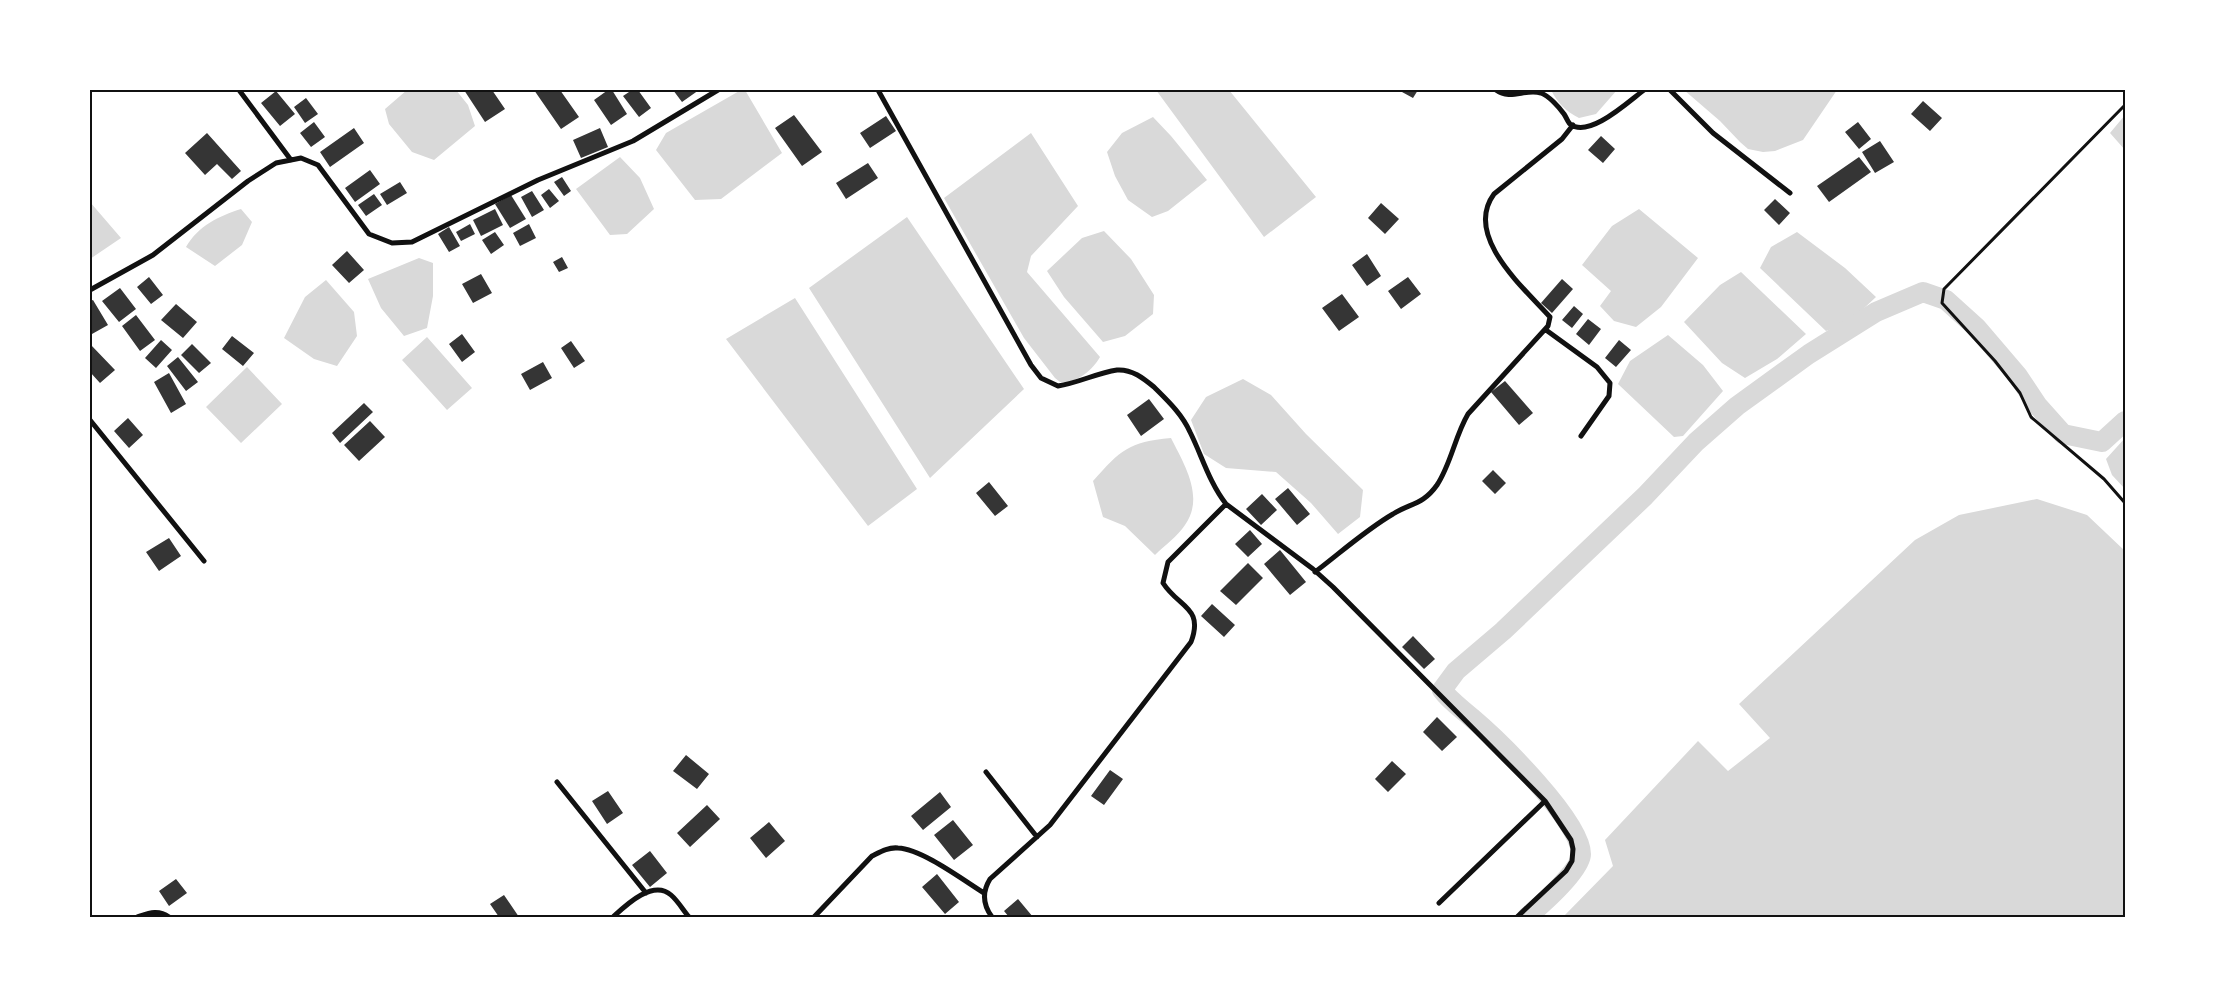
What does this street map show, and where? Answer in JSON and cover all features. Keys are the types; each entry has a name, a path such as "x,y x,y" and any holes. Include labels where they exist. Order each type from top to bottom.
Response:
{"street":[{"path":"239,90 291,160"},
{"path":"90,290 153,255 255,176 276,163 301,158 318,165 369,234 392,243 412,242 538,180 633,142 718,90"},
{"path":"878,90 1031,365 1041,378 1058,386 1118,370 1132,372 1146,379 1180,414 1190,431 1216,491 1226,504 1316,572 1545,801 1571,840 1573,849 1572,861 1566,871 1517,917"},
{"path":"1496,90 1505,95 1539,92 1573,125 1580,128 1601,122 1644,90"},
{"path":"1670,90 1713,133 1790,193"},
{"path":"1316,572 1393,513 1417,504 1437,485 1468,414 1546,330 1550,323 1550,317 1514,278 1496,252 1485,230 1484,213 1488,201 1494,194 1562,139 1573,125"},
{"path":"1546,330 1597,367 1610,383 1609,396 1582,436"},
{"path":"90,420 204,561"},
{"path":"992,917 987,910 984,893 990,879 1050,825 1191,642 1195,632 1195,618 1191,610 1169,592 1163,583 1164,573 1168,562 1226,504"},
{"path":"986,772 1037,837"},
{"path":"557,782 646,893"},
{"path":"1439,903 1545,801"},
{"path":"814,917 872,856 885,849 898,848 917,852 984,893"},
{"path":"613,917 630,901 646,893 660,890 670,894 688,917"},
{"path":"137,917 152,912 163,912 169,917"}],"path":[{"path":"2125,105 1944,289 1942,303 2010,380 2020,393 2031,417 2104,479 2125,503"}],"shaded area":[{"path":"407,90 456,90 468,105 475,126 434,160 412,152 389,124 385,109"},
{"path":"741,90 745,90 782,153 721,199 695,200 656,150 666,133"},
{"path":"1156,90 1229,90 1316,197 1264,237"},
{"path":"1551,90 1617,90 1596,114 1579,118 1562,106"},
{"path":"1684,90 1837,90 1803,140 1775,151 1763,152 1748,149 1720,121"},
{"path":"2125,115 2125,150 2110,133"},
{"path":"1153,117 1207,180 1168,211 1152,217 1128,200 1115,176 1107,152 1122,133"},
{"path":"1031,133 1078,206 1031,256 1027,272 1100,357 1093,367 1083,375 1066,382 1060,382 1055,378 1024,338 944,198"},
{"path":"620,157 640,178 654,209 627,234 610,235 576,189"},
{"path":"90,202 121,238 90,259"},
{"path":"241,209 252,222 242,245 215,266 186,247 197,233 210,223"},
{"path":"1639,209 1698,258 1661,307 1636,327 1614,321 1600,306 1611,291 1582,265 1612,226"},
{"path":"907,217 1024,389 930,478 809,288"},
{"path":"1104,231 1131,259 1154,295 1153,314 1125,336 1103,342 1064,297 1047,271 1082,238"},
{"path":"1797,232 1845,268 1876,297 1847,324 1826,331 1760,268 1771,247"},
{"path":"419,258 433,263 433,296 427,328 404,336 381,308 368,279"},
{"path":"1741,272 1806,334 1777,359 1745,378 1722,363 1684,322 1720,285"},
{"path":"326,280 354,312 357,336 337,366 314,359 284,338 305,297"},
{"path":"795,298 917,489 868,526 726,339"},
{"path":"1668,335 1703,365 1723,391 1683,436 1674,437 1618,384 1630,361"},
{"path":"427,337 472,388 447,410 402,360"},
{"path":"247,367 282,404 241,443 206,407"},
{"path":"1243,379 1271,395 1306,434 1363,490 1360,517 1338,534 1311,503 1276,472 1226,468 1204,454 1191,420 1206,397"},
{"path":"1171,438 1190,481 1193,503 1191,514 1185,525 1155,555 1125,526 1103,517 1093,481 1126,449 1145,442"},
{"path":"2125,438 2125,489 2112,475 2106,459"},
{"path":"2037,499 2087,515 2125,551 2125,917 1563,917 1613,866 1605,840 1698,741 1728,771 1770,738 1739,704 1915,540 1959,515"}],"building":[{"path":"464,90 492,90 505,109 485,122"},
{"path":"534,90 560,90 579,117 561,129"},
{"path":"608,90 612,90 627,114 611,125 594,100"},
{"path":"632,90 638,90 651,108 639,117 623,96"},
{"path":"673,90 699,90 682,102"},
{"path":"1404,90 1418,90 1413,98 1402,92"},
{"path":"276,91 295,114 280,126 261,103"},
{"path":"306,98 318,114 305,123 294,107"},
{"path":"1923,101 1942,118 1930,131 1911,114"},
{"path":"794,115 822,152 802,166 775,128"},
{"path":"886,116 896,131 870,148 860,133"},
{"path":"314,122 325,137 311,147 300,133"},
{"path":"1858,122 1871,139 1859,149 1845,132"},
{"path":"354,128 364,143 330,167 320,152"},
{"path":"600,128 608,147 581,158 573,140"},
{"path":"207,133 241,171 232,179 217,164 205,175 185,153"},
{"path":"1601,136 1615,149 1603,163 1588,150"},
{"path":"1880,141 1894,162 1875,173 1862,152"},
{"path":"1859,157 1871,172 1829,202 1817,186"},
{"path":"868,163 878,178 846,199 836,183"},
{"path":"370,170 380,184 355,202 345,188"},
{"path":"562,177 571,191 564,196 554,182"},
{"path":"400,182 407,193 387,205 380,194"},
{"path":"549,189 559,201 550,208 541,195"},
{"path":"532,191 544,210 532,217 521,197"},
{"path":"374,194 382,205 366,216 358,205"},
{"path":"511,195 526,219 510,228 495,204"},
{"path":"1775,199 1790,213 1779,225 1764,210"},
{"path":"1381,203 1399,219 1385,234 1368,218"},
{"path":"495,209 503,225 481,236 473,220"},
{"path":"470,224 475,234 461,241 456,232"},
{"path":"529,224 536,238 520,246 513,233"},
{"path":"449,227 460,246 449,252 438,234"},
{"path":"495,232 504,245 491,254 482,240"},
{"path":"347,251 364,270 349,283 332,265"},
{"path":"1367,254 1381,276 1367,286 1352,265"},
{"path":"562,257 568,268 559,272 553,262"},
{"path":"481,274 492,293 473,303 462,284"},
{"path":"149,277 163,295 151,304 137,287"},
{"path":"1408,277 1421,294 1401,309 1388,291"},
{"path":"1562,279 1573,289 1552,313 1541,303"},
{"path":"120,288 136,309 119,322 102,301"},
{"path":"1342,294 1359,317 1339,331 1322,308"},
{"path":"93,300 108,325 92,334 90,301"},
{"path":"176,304 197,322 183,338 161,320"},
{"path":"1574,306 1583,314 1572,328 1562,320"},
{"path":"136,315 155,340 140,351 122,326"},
{"path":"1588,319 1601,329 1589,345 1576,334"},
{"path":"462,334 475,352 462,362 449,344"},
{"path":"232,336 254,353 243,366 222,349"},
{"path":"161,340 172,350 156,368 145,358"},
{"path":"1619,340 1631,350 1616,367 1605,358"},
{"path":"571,341 585,361 574,368 561,348"},
{"path":"192,344 211,363 199,373 181,355"},
{"path":"91,345 115,370 100,383 90,372"},
{"path":"178,357 198,382 186,391 167,366"},
{"path":"543,362 552,378 530,390 521,374"},
{"path":"169,373 186,404 171,413 154,382"},
{"path":"1505,381 1533,413 1519,425 1491,392"},
{"path":"1149,399 1164,419 1141,436 1127,415"},
{"path":"364,403 373,412 340,443 332,433"},
{"path":"128,418 143,435 129,448 114,431"},
{"path":"370,421 385,437 359,461 344,445"},
{"path":"1493,470 1506,483 1495,494 1482,481"},
{"path":"989,482 1008,506 995,516 976,493"},
{"path":"1288,488 1310,514 1297,525 1275,499"},
{"path":"1262,494 1277,510 1261,525 1246,509"},
{"path":"1250,530 1262,544 1248,557 1235,544"},
{"path":"169,538 181,556 159,571 146,552"},
{"path":"1280,550 1306,582 1290,595 1264,564"},
{"path":"1248,563 1263,578 1236,605 1220,591"},
{"path":"1212,604 1235,625 1224,637 1201,616"},
{"path":"1413,636 1435,659 1424,669 1402,647"},
{"path":"1437,717 1457,737 1442,751 1423,732"},
{"path":"686,755 709,774 697,789 673,771"},
{"path":"1392,761 1406,774 1388,792 1375,779"},
{"path":"1110,770 1123,779 1104,805 1091,796"},
{"path":"608,791 623,813 607,824 592,801"},
{"path":"940,792 951,807 923,830 911,816"},
{"path":"707,805 720,819 690,847 677,833"},
{"path":"953,820 973,845 954,860 934,835"},
{"path":"769,822 785,841 766,858 750,838"},
{"path":"650,851 667,873 650,887 632,865"},
{"path":"937,874 959,902 945,914 922,887"},
{"path":"176,879 187,893 169,906 159,891"},
{"path":"504,895 519,917 499,917 490,904"},
{"path":"1018,899 1033,917 1009,917 1004,911"}],"waterway":[{"path":"1527,917 1559,887 1574,869 1581,854 1577,840 1568,822 1536,782 1500,744 1442,690 1456,671 1503,631 1645,496 1696,442 1737,406 1809,354 1876,312 1923,292 1946,300 1977,328 2018,376 2038,406 2063,434 2102,442 2125,421"}]}
